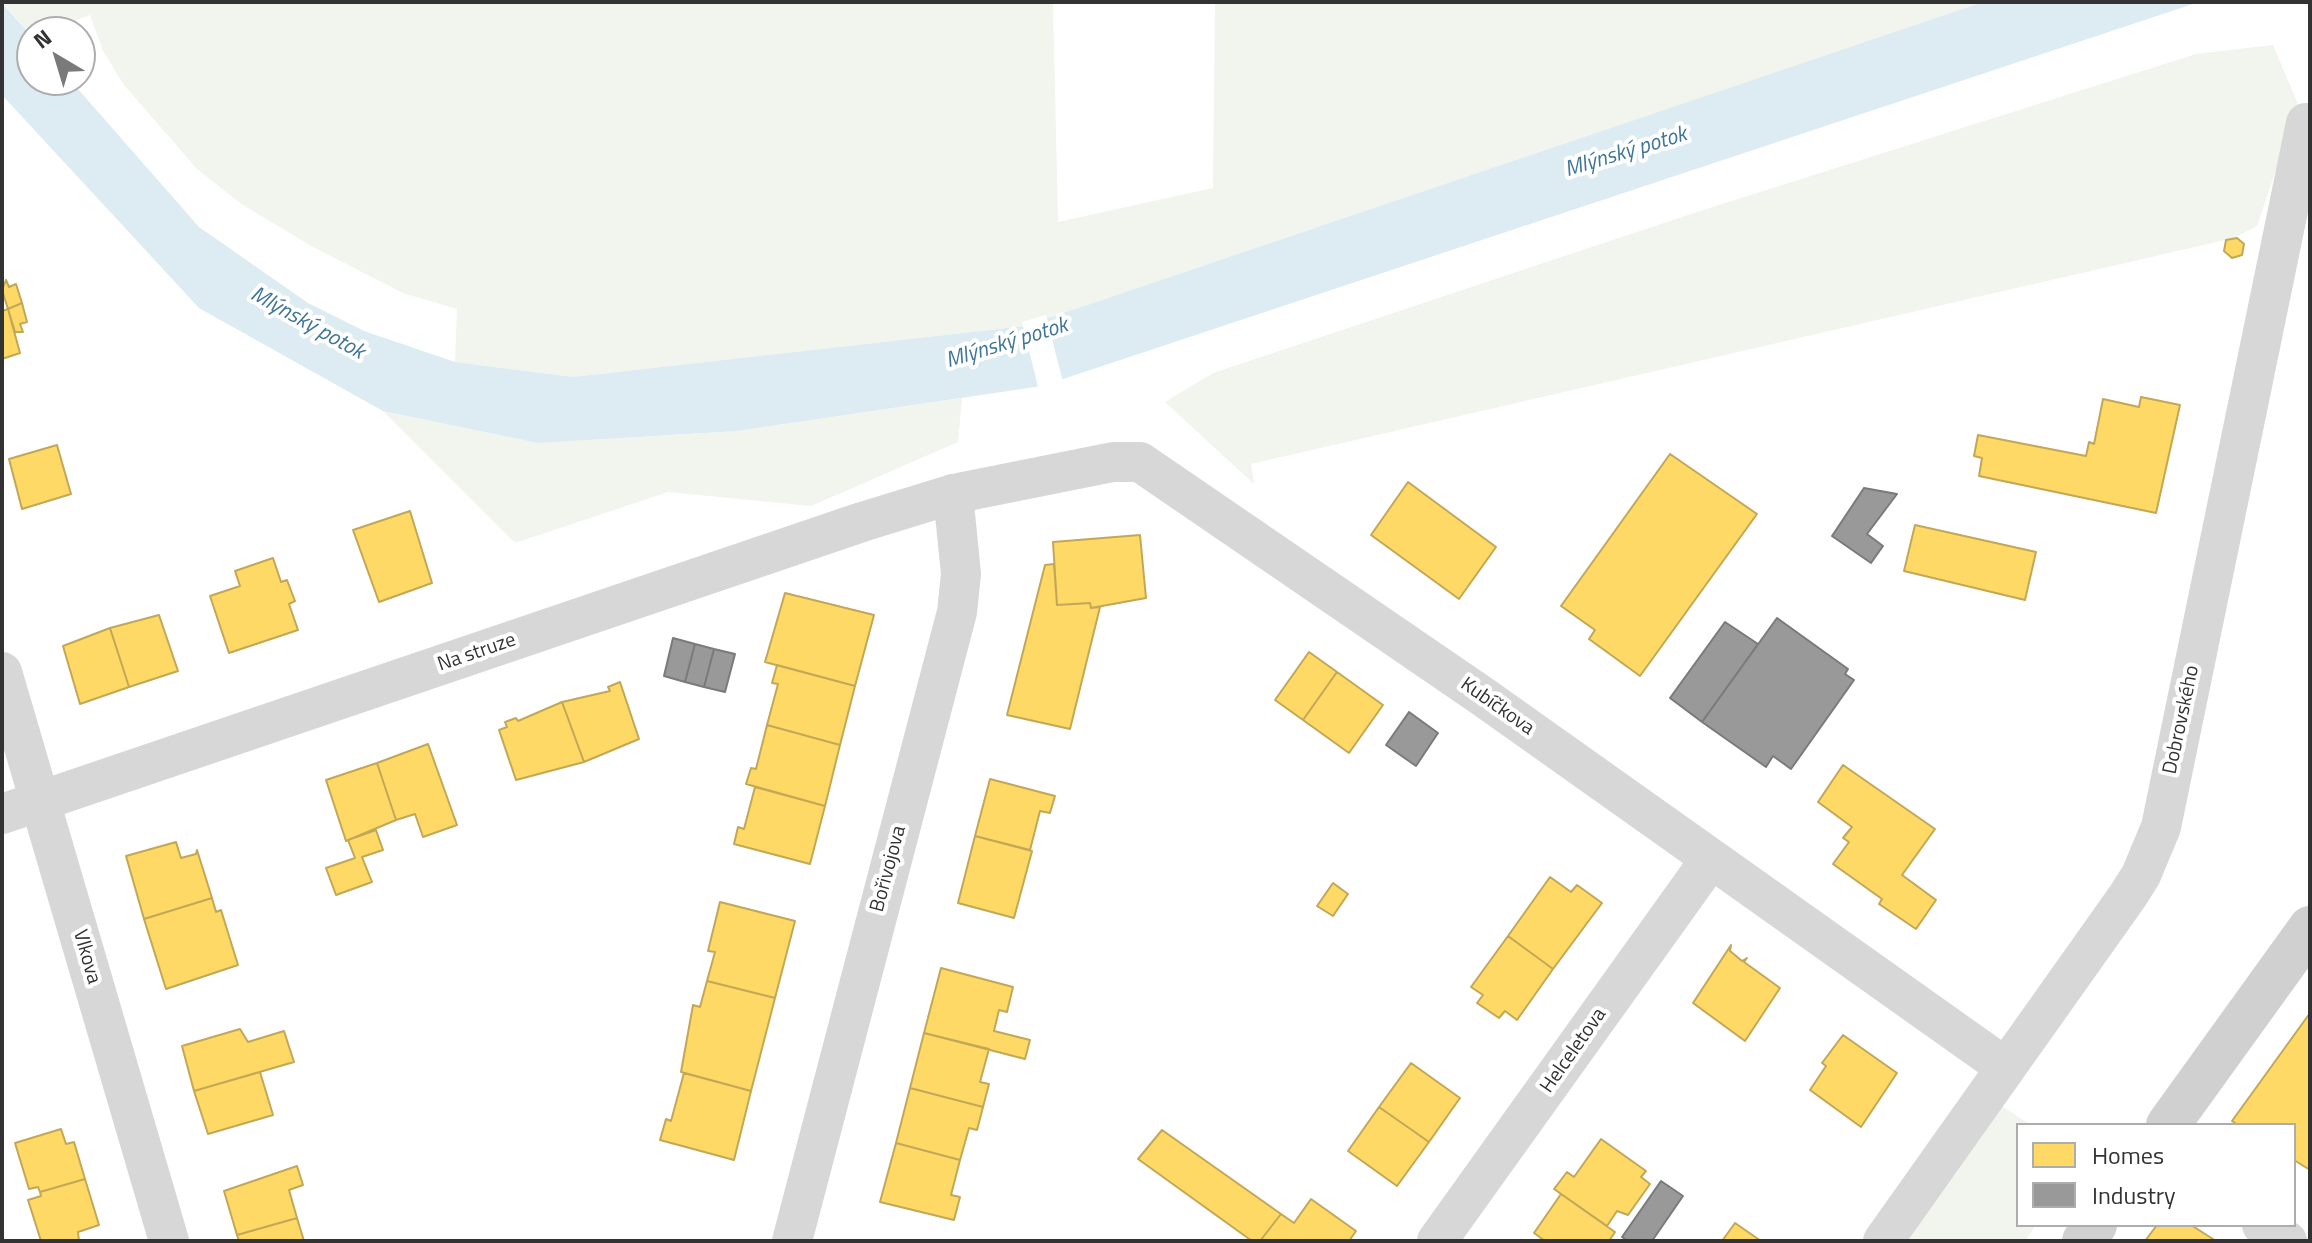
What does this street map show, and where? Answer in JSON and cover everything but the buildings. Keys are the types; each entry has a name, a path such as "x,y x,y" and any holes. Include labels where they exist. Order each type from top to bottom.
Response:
{"main road":[{"path":"2169,1123 2310,928"}],"street":[{"name":"Dobrovského","path":"1883,1241 2127,897 2141,875 2161,827 2306,123"},
{"name":"Kubíčkova","path":"953,494 1113,462 1140,462 1470,687 2005,1067"},
{"name":"Na struze","path":"2,814 953,494"},
{"name":"Bořivojova","path":"792,1241 957,612 961,574 953,494"},
{"name":"Vlkova","path":"2,672 169,1241"},
{"name":"Helceletova","path":"1437,1241 1710,860"},
{"path":"2265,1227 2287,1241"}],"shaded area":[{"path":"2,2 1053,2 1058,222 1213,188 1215,2 1983,2 1025,326 573,377 455,362 457,309 403,293 313,247 243,205 197,169 124,85 103,51 96,32 96,16 16,16 16,18"},
{"path":"2273,45 2298,104 2257,226 2234,238 1251,464 1254,484 1165,402 1213,373 1697,212 2196,54"},
{"path":"962,398 958,442 811,506 668,492 515,543 383,411 538,443 737,431"},
{"path":"2000,1105 2028,1123 2016,1123 2016,1227 2035,1227 2025,1241 1903,1241"}],"water":[{"name":"Mlýnský potok","path":"1983,2 2199,2 1042,386 737,431 538,443 383,411 199,308 2,95 2,3 16,19 16,96 84,96 199,227 308,303 364,331 455,362 573,377 1025,326"}],"pier":[{"path":"1046,315 1063,382 1039,391 1022,322"}]}
